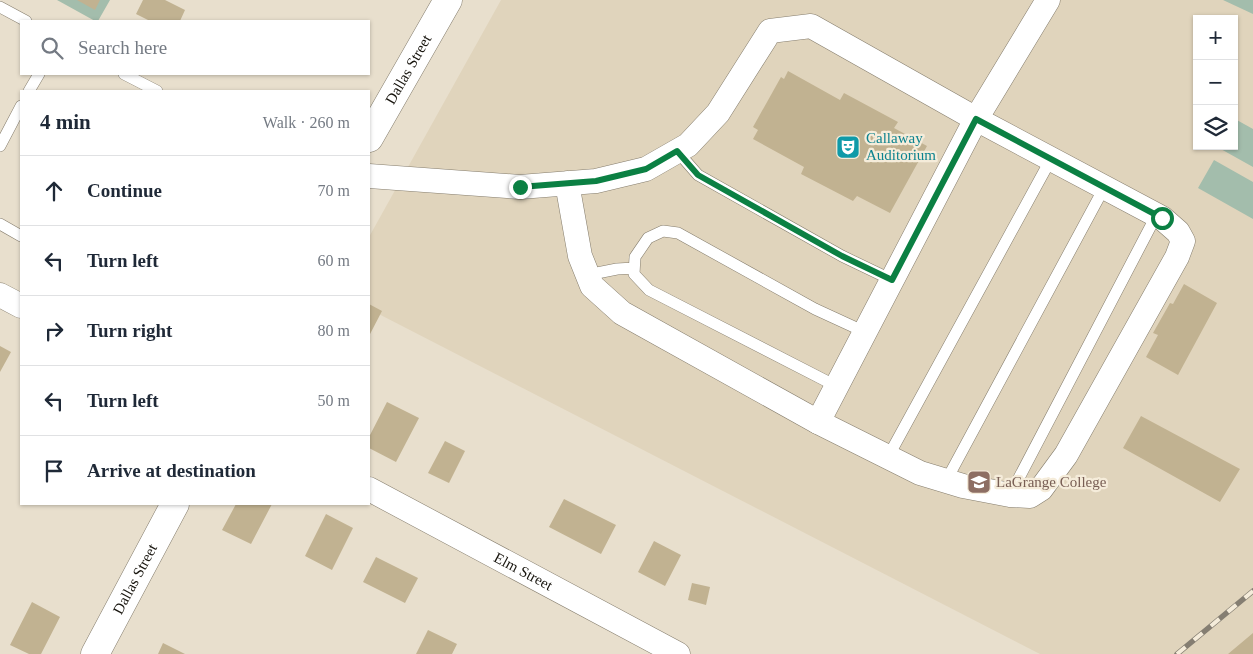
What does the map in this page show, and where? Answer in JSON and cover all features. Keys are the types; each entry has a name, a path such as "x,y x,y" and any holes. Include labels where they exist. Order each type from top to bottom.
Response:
{"street":[{"name":"Dallas Street","path":"370,136 448,0"},
{"path":"818,422 976,119 1048,0"},
{"path":"370,176 520,187 567,183 596,181 646,169 688,145 718,112 770,31 811,26 976,119 1156,216 1178,232 1183,241 1177,257 1066,455 1041,489 1030,496 1010,495 963,486 920,473 818,422 622,313 592,286 587,275 580,256 567,183"},
{"path":"0,295 20,305"},
{"name":"Elm Street","path":"370,490 678,654"},
{"name":"Dallas Street","path":"95,654 174,505"}],"lane":[{"path":"0,7 24,20"},
{"path":"30,90 38,75"},
{"path":"126,75 155,90"},
{"path":"0,146 20,108"},
{"path":"677,151 698,175 842,256 892,280"},
{"path":"888,457 1051,159"},
{"path":"946,481 1104,188"},
{"path":"1010,495 1156,216"},
{"path":"0,224 20,235"},
{"path":"836,386 649,290 634,274 635,256 648,238 663,231 678,233 815,309 865,332"},
{"path":"587,275 617,269 634,268"}],"shaded area":[{"name":"LaGrange College","path":"501,0 1253,0 1253,654 1040,654 370,310 370,235"}],"green space":[{"path":"57,0 110,0 99,20 93,20"},
{"path":"1223,0 1253,0 1253,14"},
{"path":"1238,121 1253,129 1253,167 1223,150 1238,150"},
{"path":"1214,160 1253,182 1253,219 1198,188"}],"building":[{"path":"77,0 100,0 95,10"},
{"path":"143,0 165,0 185,10 180,20 148,20 136,14"},
{"path":"788,71 840,100 844,93 898,122 894,128 927,146 890,213 857,196 853,201 801,174 804,167 753,139 758,130 753,127 781,77 784,79"},
{"path":"1184,284 1217,303 1178,375 1146,357 1158,335 1153,333 1170,303 1173,304"},
{"path":"370,305 382,311 370,334"},
{"path":"0,346 11,352 0,372"},
{"path":"387,402 419,418 396,462 370,449 370,435"},
{"path":"1141,416 1240,469 1220,502 1123,448"},
{"path":"445,441 465,451 449,483 428,473"},
{"path":"564,499 616,525 601,554 549,527"},
{"path":"235,505 271,505 251,544 222,530"},
{"path":"326,514 353,528 332,570 305,556"},
{"path":"654,541 681,555 665,586 638,572"},
{"path":"376,557 418,578 405,603 363,582"},
{"path":"692,583 710,587 706,605 688,600"},
{"path":"32,602 60,617 41,654 29,654 10,645"},
{"path":"428,630 457,644 452,654 416,654"},
{"path":"1253,633 1253,654 1228,654"},
{"path":"163,643 185,654 158,654"}],"railway":[{"path":"1177,654 1253,591"}],"place":[{"name":"Callaway Auditorium","path":"848,147"},
{"name":"LaGrange College","path":"979,482"}],"route":[{"path":"520,187 596,181 646,169 677,151 698,175 842,256 892,280 976,119 1162,218"}]}
